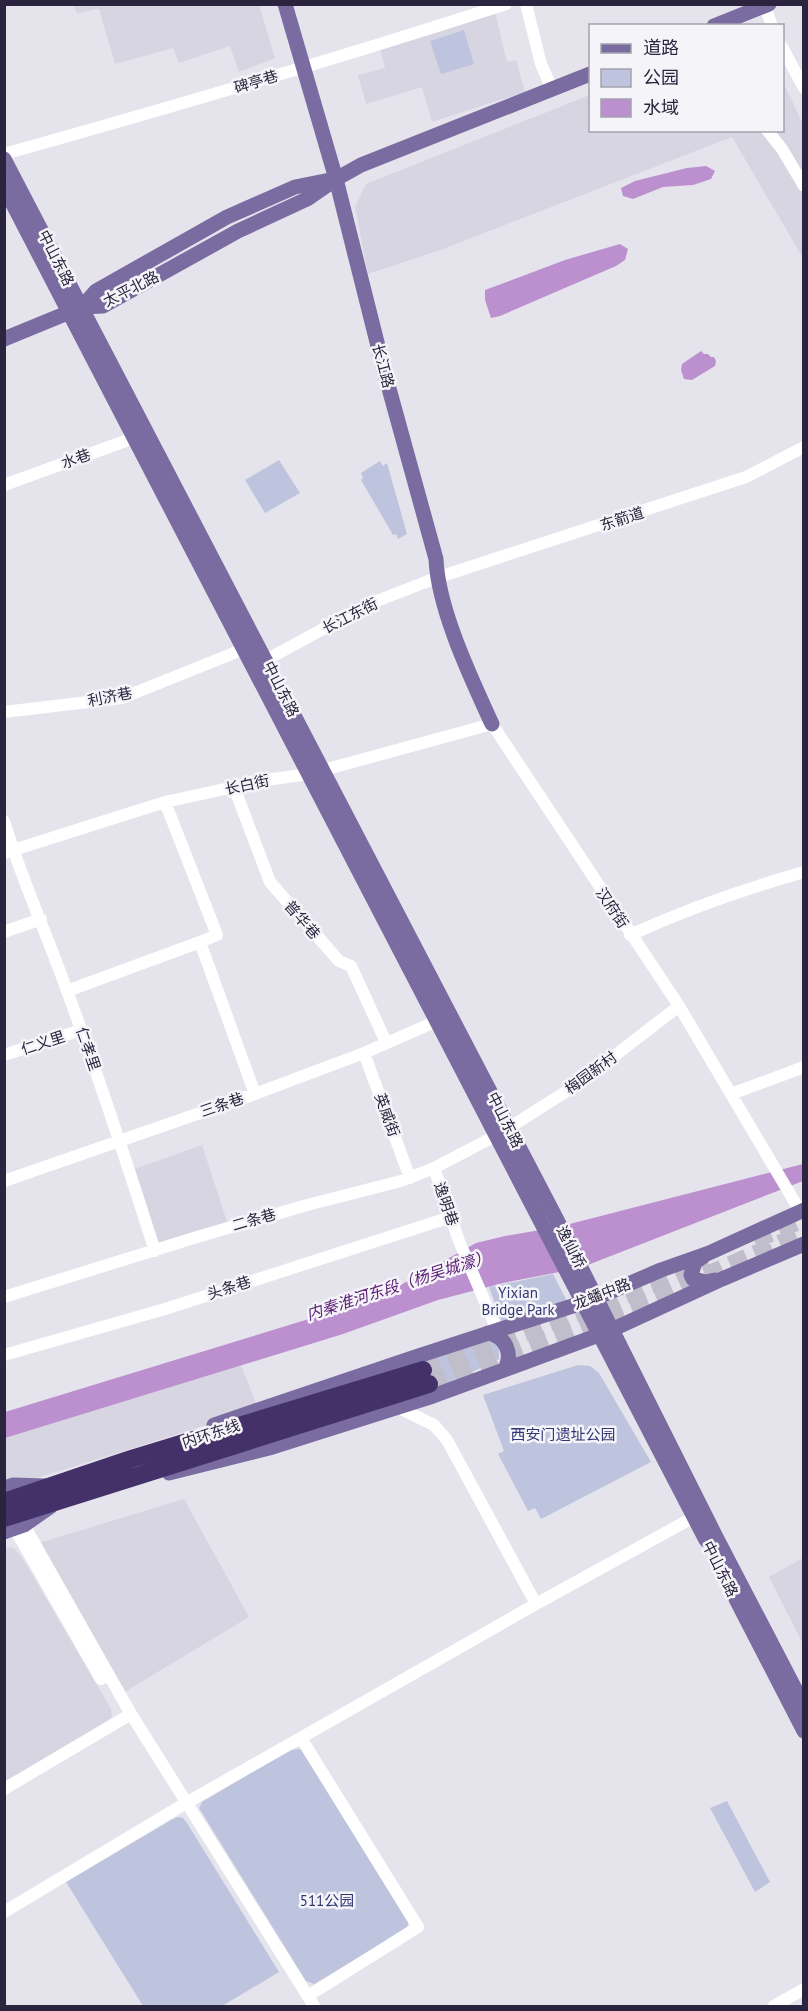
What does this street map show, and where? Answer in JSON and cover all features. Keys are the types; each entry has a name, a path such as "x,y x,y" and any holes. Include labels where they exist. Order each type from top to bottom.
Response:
{"highway":[{"name":"内环东线","path":"4,1502 57,1493 122,1482 426,1377 131,1459 57,1493 12,1526"}],"main road":[{"name":"长江路","path":"285,4 336,179 436,559 436,578 457,640 492,724"},
{"path":"719,24 766,5"},
{"name":"太平北路","path":"4,339 76,310 103,306 238,231 307,199 362,165 589,75"},
{"name":"中山东路","path":"4,159 76,310 141,435 266,660 316,772 437,1021 502,1133"},
{"name":"中山东路","path":"4,188 76,310"},
{"name":"中山东路","path":"141,435 244,649 316,772 550,1222"},
{"name":"龙蟠中路","path":"131,1459 258,1409 590,1300 709,1253 802,1210"},
{"name":"逸仙桥","path":"550,1222 578,1276"},
{"path":"122,1482 191,1469 269,1448 397,1407 606,1332 804,1244"},
{"path":"709,1253 695,1262 691,1275 693,1279 706,1282 722,1279"},
{"name":"中山东路","path":"578,1276 693,1517 804,1731"},
{"path":"493,1332 505,1344 509,1358 505,1369"},
{"name":"中山东路","path":"606,1332 804,1706"},
{"path":"9,1487 57,1493"}],"street":[{"name":"碑亭巷","path":"4,154 126,121 304,68 506,4"},
{"path":"526,4 541,64 552,89"},
{"path":"766,5 771,24"},
{"path":"784,49 804,88"},
{"path":"769,132 782,149 804,186"},
{"name":"水巷","path":"4,485 141,435"},
{"name":"东箭道","path":"436,578 746,477 804,447"},
{"name":"长江东街","path":"266,660 369,604 436,578"},
{"name":"利济巷","path":"4,712 122,698 244,649"},
{"name":"长白街","path":"9,851 165,802 251,782 316,772 492,724"},
{"name":"汉府街","path":"492,724 679,1006 790,1194 802,1210"},
{"name":"普华巷","path":"234,787 270,882 339,961 351,966 386,1042"},
{"path":"67,991 217,935 165,802"},
{"name":"仁孝里","path":"4,821 9,851 41,919 119,1140 155,1251"},
{"path":"630,935 678,913 751,887 804,872"},
{"path":"4,932 41,919"},
{"path":"200,942 255,1094"},
{"name":"梅园新村","path":"502,1133 578,1084 679,1006"},
{"name":"三条巷","path":"4,1181 255,1094 364,1053 437,1021"},
{"name":"仁义里","path":"4,1055 81,1030"},
{"name":"英威街","path":"364,1053 410,1178"},
{"path":"730,1094 804,1067"},
{"name":"二条巷","path":"4,1297 296,1208 410,1178 502,1133"},
{"name":"逸明巷","path":"434,1168 493,1332"},
{"name":"头条巷","path":"4,1355 165,1309 451,1217"},
{"path":"397,1407 434,1425 447,1440 536,1604"},
{"path":"4,1912 186,1803 693,1517"},
{"path":"12,1526 128,1716 311,2001 418,1927 301,1738"},
{"path":"4,1789 128,1716"},
{"path":"774,2007 804,1989"}],"shaded area":[{"path":"73,5 259,5 275,58 239,72 230,46 179,63 173,48 115,64 99,9 77,13"},
{"path":"494,8 507,62 516,60 525,92 432,122 422,87 366,104 358,75 385,68 379,45"},
{"path":"784,84 803,124 803,258 732,137 443,249 368,274 355,207 366,184 589,95 589,132 784,132"},
{"path":"202,1145 229,1228 155,1251 129,1171"},
{"path":"241,1365 258,1409 5,1488 5,1438"},
{"path":"184,1499 249,1617 123,1693 39,1543"},
{"path":"4,1548 14,1548 23,1559 111,1709 112,1716 110,1722 5,1784"},
{"path":"803,1558 803,1644 769,1577"}],"green space":[{"path":"464,30 474,64 441,74 430,41"},
{"path":"279,460 300,493 265,513 245,480"},
{"path":"380,461 383,466 387,463 407,534 398,539 396,534 393,535 361,480 363,478 361,473"},
{"name":"Yixian Bridge Park","path":"553,1274 570,1307 504,1328 489,1287"},
{"path":"485,1342 494,1342 499,1348 499,1359 441,1387 430,1356"},
{"name":"西安门遗址公园","path":"578,1365 590,1366 599,1373 651,1462 541,1519 535,1508 528,1511 498,1454 504,1451 483,1395"},
{"name":"511公园","path":"300,1749 408,1920 405,1930 314,1984 306,1981 199,1808 202,1802 290,1750"},
{"path":"727,1801 770,1882 755,1892 710,1808"},
{"path":"178,1817 183,1818 187,1823 279,1972 222,2006 143,2006 66,1882"}],"water":[{"path":"706,166 715,171 711,179 693,185 663,187 633,199 623,196 621,188 635,181 687,168"},
{"path":"620,244 628,249 625,260 616,266 491,318 485,300 485,290 565,260"},
{"path":"701,351 714,357 715,366 692,380 684,379 682,364"},
{"path":"803,1164 803,1181 580,1268 503,1283 438,1300 343,1334 5,1438 5,1412 348,1307 399,1286 476,1243 558,1227"}],"tunnel":[{"path":"754,1240 804,1219"},
{"path":"429,1384 668,1292 804,1233"},
{"path":"423,1370 662,1281 707,1261"}],"water label":[{"name":"内秦淮河东段（杨吴城濠）","path":"398,1285"}]}
